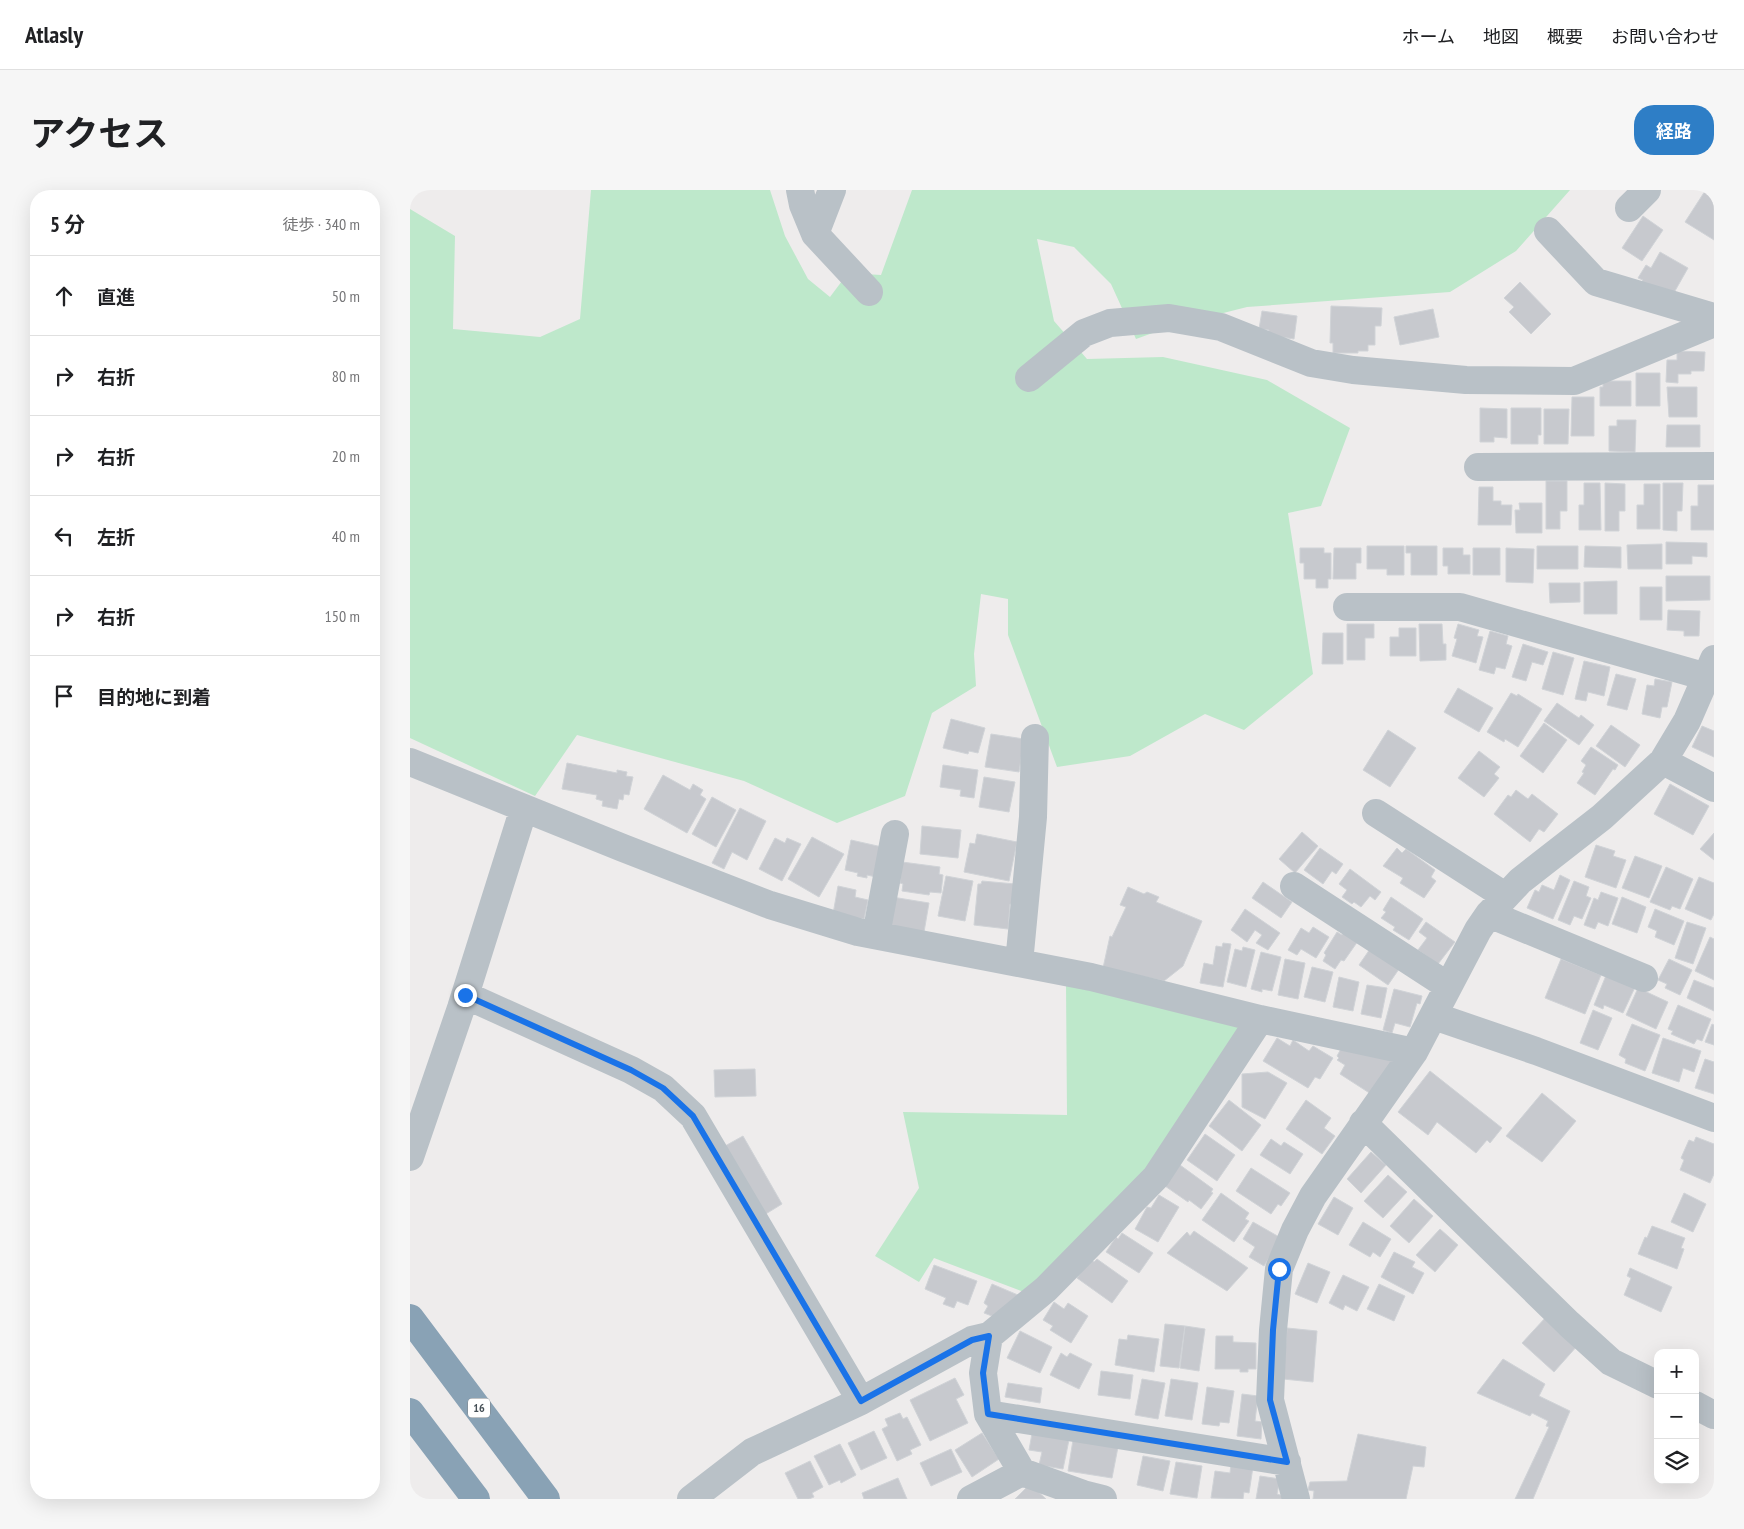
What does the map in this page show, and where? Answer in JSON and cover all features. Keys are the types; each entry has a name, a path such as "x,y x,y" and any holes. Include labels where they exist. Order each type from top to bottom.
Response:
{"highway":[{"name":"16","path":"410,1318 546,1499"},
{"path":"410,1412 476,1499"}],"street":[{"path":"800,190 803,205 815,234 869,292"},
{"path":"815,234 832,190"},
{"path":"1548,231 1596,282 1714,317"},
{"path":"1029,378 1084,333 1110,323 1169,318 1221,327 1311,363 1353,370 1466,380 1574,381 1714,323"},
{"path":"1478,467 1714,466"},
{"path":"1296,1499 1270,1400 1273,1330 1279,1269 1295,1230 1313,1196 1414,1052 1478,930 1497,905 1520,880 1602,817 1663,761 1687,721 1711,668 1460,607 1347,608"},
{"path":"1019,963 1033,817 1034,738"},
{"path":"1663,761 1714,788"},
{"path":"410,762 770,905 858,932 1091,977 1260,1018 1414,1052"},
{"path":"410,1158 465,995 524,808"},
{"path":"1376,813 1497,905 1644,978"},
{"path":"876,935 895,834"},
{"path":"1294,886 1448,986"},
{"path":"465,995 631,1070 663,1088 693,1116 861,1401"},
{"path":"1434,1016 1536,1051 1714,1118"},
{"path":"691,1499 752,1452 861,1401 972,1340 989,1336 1046,1289 1156,1177 1260,1018"},
{"path":"1363,1123 1569,1324 1611,1362 1654,1383"},
{"path":"989,1336 983,1373 988,1414 1022,1472 1088,1497"},
{"path":"1699,1407 1714,1415"},
{"path":"988,1414 1287,1462"},
{"path":"971,1499 1022,1472"}],"green space":[{"path":"591,190 770,190 785,236 808,279 830,297 848,273 881,275 912,190 1570,190 1516,251 1450,292 1247,307 1172,326 1136,339 1111,284 1074,247 1037,239 1054,321 1087,359 1163,357 1267,380 1350,428 1321,506 1288,513 1313,674 1244,730 1205,714 1130,756 1057,767 1008,635 1008,599 981,594 974,654 976,686 932,713 905,796 837,823 744,781 577,735 535,796 410,738 410,209 455,236 453,329 540,337 580,319"},
{"path":"1066,983 1247,1022 1155,1163 1029,1294 934,1258 919,1282 875,1256 919,1188 903,1112 1067,1115"}],"building":[{"path":"1705,191 1714,197 1714,240 1685,222"},
{"path":"1643,216 1663,230 1642,261 1622,248"},
{"path":"1660,252 1688,268 1671,298 1641,282 1643,280 1638,278 1646,265 1651,268"},
{"path":"1520,282 1551,314 1531,334 1509,312 1514,307 1504,298"},
{"path":"1331,306 1382,308 1381,326 1375,326 1375,345 1368,345 1368,351 1358,351 1358,353 1333,353 1333,343 1330,343"},
{"path":"1433,309 1439,337 1400,345 1394,317"},
{"path":"1262,311 1297,316 1294,339 1268,335 1269,330 1259,329"},
{"path":"1677,351 1705,352 1704,371 1678,374 1678,383 1666,382 1667,360 1677,360"},
{"path":"1636,373 1660,373 1660,406 1636,406"},
{"path":"1603,381 1631,381 1631,406 1600,406 1600,387 1603,387"},
{"path":"1667,387 1697,387 1697,417 1669,417"},
{"path":"1572,397 1594,397 1594,436 1571,436"},
{"path":"1480,408 1507,409 1507,438 1494,437 1494,442 1480,442"},
{"path":"1511,408 1541,408 1541,435 1538,435 1538,444 1511,444"},
{"path":"1544,409 1569,409 1568,444 1544,444"},
{"path":"1617,420 1636,420 1635,452 1609,451 1609,426 1617,426"},
{"path":"1667,425 1700,425 1700,447 1666,447"},
{"path":"1546,481 1567,481 1567,511 1560,511 1560,529 1546,529"},
{"path":"1584,483 1600,483 1601,530 1579,530 1579,505 1584,505"},
{"path":"1605,483 1625,484 1625,511 1619,511 1619,531 1605,531"},
{"path":"1663,483 1683,483 1682,511 1677,511 1677,531 1663,530"},
{"path":"1644,484 1660,484 1660,529 1637,529 1637,505 1644,505"},
{"path":"1698,485 1714,485 1714,530 1691,530 1691,506 1698,506"},
{"path":"1479,487 1493,487 1493,501 1501,501 1501,505 1512,505 1511,525 1478,525"},
{"path":"1519,503 1542,503 1542,533 1516,533 1515,510 1520,510"},
{"path":"1666,542 1707,543 1707,557 1692,556 1692,564 1666,564"},
{"path":"1662,544 1662,569 1628,569 1627,545"},
{"path":"1367,546 1404,546 1404,575 1387,575 1387,569 1367,569"},
{"path":"1406,546 1437,546 1437,575 1411,575 1411,553 1406,553"},
{"path":"1537,546 1578,546 1578,569 1537,569"},
{"path":"1585,546 1621,547 1621,568 1584,567"},
{"path":"1300,548 1324,548 1324,553 1331,553 1331,579 1328,579 1328,588 1316,588 1316,579 1304,579 1304,563 1300,563"},
{"path":"1334,548 1361,548 1361,563 1356,563 1356,579 1333,579"},
{"path":"1443,548 1463,548 1463,555 1470,555 1470,574 1448,574 1448,566 1443,566"},
{"path":"1473,548 1500,548 1500,575 1473,575"},
{"path":"1506,548 1534,549 1533,583 1506,582"},
{"path":"1666,576 1710,576 1710,600 1666,601"},
{"path":"1617,581 1617,614 1584,614 1584,582"},
{"path":"1549,583 1580,583 1580,602 1550,603"},
{"path":"1640,587 1662,587 1662,620 1640,620"},
{"path":"1668,610 1700,611 1699,636 1684,636 1684,631 1667,630"},
{"path":"1347,624 1374,624 1374,638 1365,638 1365,660 1347,660"},
{"path":"1419,624 1442,624 1443,644 1446,644 1446,660 1420,661"},
{"path":"1458,624 1479,630 1477,636 1483,637 1476,663 1452,656 1457,639 1454,638"},
{"path":"1399,628 1416,628 1416,656 1390,656 1390,637 1399,637"},
{"path":"1490,631 1508,636 1506,644 1512,646 1505,669 1496,667 1494,674 1479,670"},
{"path":"1323,633 1343,633 1343,664 1322,664"},
{"path":"1523,644 1548,652 1543,665 1532,662 1526,681 1512,677"},
{"path":"1553,652 1574,658 1563,695 1542,689"},
{"path":"1584,661 1610,667 1604,696 1588,692 1586,701 1575,699"},
{"path":"1616,674 1636,679 1627,710 1607,705"},
{"path":"1655,679 1672,682 1667,707 1662,707 1660,718 1642,714 1647,685 1654,686"},
{"path":"1458,688 1493,708 1479,732 1444,712"},
{"path":"1511,693 1517,696 1518,694 1542,709 1518,747 1505,739 1504,742 1487,732"},
{"path":"1557,703 1579,718 1581,715 1594,725 1579,745 1544,721"},
{"path":"951,719 985,728 978,753 969,751 968,754 943,748"},
{"path":"1544,723 1567,740 1543,773 1520,756"},
{"path":"1611,725 1640,745 1625,767 1596,746"},
{"path":"1702,726 1714,731 1714,757 1692,747"},
{"path":"1388,730 1416,748 1390,787 1363,770"},
{"path":"991,734 1024,739 1019,772 985,767"},
{"path":"1591,747 1618,765 1615,770 1613,769 1595,795 1577,783 1584,773 1582,772 1586,765 1581,761"},
{"path":"1479,751 1500,767 1494,774 1499,778 1484,797 1458,778"},
{"path":"567,763 617,773 617,770 627,772 626,776 633,777 629,795 624,794 623,800 619,799 617,809 602,806 603,801 596,799 597,795 562,789"},
{"path":"943,765 978,770 974,798 960,796 961,790 940,787"},
{"path":"663,775 690,790 693,784 703,790 700,795 706,799 687,833 644,809"},
{"path":"984,777 1015,782 1009,812 979,807"},
{"path":"1670,784 1709,806 1693,835 1654,814"},
{"path":"1516,790 1528,799 1532,794 1558,814 1544,832 1539,829 1530,842 1494,814 1508,795 1511,797"},
{"path":"712,797 736,810 716,847 692,834"},
{"path":"740,808 766,821 747,860 732,852 724,869 712,863"},
{"path":"922,826 961,830 958,858 920,854"},
{"path":"1302,832 1318,846 1295,873 1279,859"},
{"path":"1714,833 1714,860 1700,849"},
{"path":"977,834 1017,842 1009,881 964,872 970,843 975,844"},
{"path":"812,837 844,854 819,897 788,879"},
{"path":"775,838 785,843 787,838 801,844 782,881 759,869"},
{"path":"851,840 882,847 876,877 867,875 867,878 857,876 858,873 845,870"},
{"path":"1596,845 1615,851 1613,856 1626,860 1616,888 1585,877"},
{"path":"1320,848 1343,864 1336,874 1332,871 1323,884 1304,870"},
{"path":"1397,848 1402,853 1406,849 1435,870 1431,877 1436,881 1424,898 1400,883 1403,878 1383,866"},
{"path":"1635,856 1662,866 1649,898 1622,888"},
{"path":"902,862 940,867 939,874 943,875 941,893 930,892 929,895 902,891 903,884 900,883"},
{"path":"1666,867 1693,879 1680,909 1672,906 1670,910 1650,902"},
{"path":"1350,869 1381,892 1375,900 1370,896 1361,907 1354,902 1352,904 1342,897 1347,890 1339,884"},
{"path":"1560,875 1570,880 1553,919 1527,908 1535,890 1539,892 1542,885 1554,890"},
{"path":"946,876 973,881 965,921 938,916"},
{"path":"1699,877 1714,883 1714,914 1711,920 1685,909"},
{"path":"982,881 1015,884 1013,904 1010,904 1008,929 974,925 978,884 981,884"},
{"path":"1574,881 1589,887 1586,896 1591,898 1582,919 1574,916 1570,925 1558,920"},
{"path":"1263,882 1292,902 1281,918 1252,898"},
{"path":"838,886 856,890 855,897 868,900 864,919 833,914"},
{"path":"1128,887 1144,894 1147,892 1159,897 1156,902 1202,921 1183,966 1164,981 1103,968 1110,936 1112,937 1126,907 1120,905"},
{"path":"1601,892 1618,898 1608,926 1598,922 1595,929 1584,925 1594,898 1598,900"},
{"path":"892,897 929,903 924,932 887,926"},
{"path":"1391,897 1423,919 1409,940 1393,930 1395,927 1381,918 1386,912 1383,910"},
{"path":"1622,897 1646,907 1637,933 1612,924"},
{"path":"1245,909 1280,933 1268,950 1256,943 1262,935 1255,930 1247,942 1231,930"},
{"path":"1655,909 1684,921 1674,945 1655,937 1657,931 1648,927"},
{"path":"1426,922 1455,942 1438,964 1418,950 1427,938 1419,932"},
{"path":"1687,922 1706,928 1693,964 1675,958"},
{"path":"1313,927 1329,937 1316,958 1301,949 1297,955 1288,950 1301,928 1309,933"},
{"path":"1337,932 1342,935 1344,932 1358,941 1344,961 1341,960 1335,969 1323,961 1326,955 1324,953"},
{"path":"1710,937 1714,939 1714,980 1695,971"},
{"path":"1223,943 1231,944 1223,987 1200,983 1204,963 1213,965 1216,946 1222,947"},
{"path":"1243,947 1255,950 1246,987 1227,982 1235,949 1242,951"},
{"path":"1370,949 1399,969 1388,985 1359,965"},
{"path":"1261,952 1281,957 1272,991 1262,989 1262,992 1251,989"},
{"path":"1285,959 1305,963 1298,999 1278,995"},
{"path":"1561,959 1601,975 1585,1014 1545,998"},
{"path":"1669,959 1692,970 1680,995 1665,988 1667,984 1658,980"},
{"path":"1312,967 1333,972 1325,1002 1304,997"},
{"path":"1607,973 1636,985 1623,1013 1604,1005 1603,1009 1594,1005"},
{"path":"1339,977 1359,982 1353,1011 1333,1007"},
{"path":"1694,980 1714,988 1714,1011 1687,998"},
{"path":"1367,985 1387,988 1381,1018 1361,1014"},
{"path":"1638,988 1668,1002 1656,1029 1626,1015"},
{"path":"1394,989 1422,996 1420,1004 1417,1003 1410,1027 1395,1023 1392,1033 1383,1030"},
{"path":"1678,1005 1711,1019 1702,1041 1697,1039 1694,1044 1671,1034 1673,1031 1668,1029"},
{"path":"1593,1010 1612,1018 1598,1050 1580,1043"},
{"path":"1632,1024 1660,1035 1645,1071 1625,1063 1626,1059 1619,1055"},
{"path":"1712,1024 1714,1025 1714,1045 1705,1042"},
{"path":"1277,1038 1290,1046 1293,1040 1309,1051 1313,1046 1333,1058 1320,1079 1315,1077 1308,1088 1263,1061"},
{"path":"1663,1038 1701,1051 1694,1072 1683,1068 1679,1082 1652,1073"},
{"path":"1342,1047 1397,1060 1371,1094 1340,1074 1345,1065 1337,1060 1339,1058 1337,1056"},
{"path":"1705,1059 1714,1062 1714,1094 1695,1088"},
{"path":"755,1069 756,1096 715,1097 714,1070"},
{"path":"1430,1071 1502,1128 1490,1143 1487,1140 1476,1153 1437,1122 1428,1135 1398,1112"},
{"path":"1268,1072 1287,1083 1265,1119 1242,1107 1242,1074"},
{"path":"1542,1093 1576,1121 1542,1162 1506,1136"},
{"path":"1229,1100 1261,1125 1242,1151 1209,1126"},
{"path":"1306,1100 1331,1118 1324,1128 1335,1136 1322,1154 1286,1129"},
{"path":"1205,1134 1235,1155 1217,1181 1187,1160"},
{"path":"743,1136 782,1204 764,1215 725,1146"},
{"path":"1696,1137 1714,1144 1714,1174 1710,1183 1680,1170 1684,1160 1681,1158 1689,1140 1694,1142"},
{"path":"1271,1139 1281,1146 1284,1142 1303,1154 1290,1174 1260,1155"},
{"path":"1371,1152 1386,1165 1361,1193 1347,1179"},
{"path":"1180,1165 1213,1189 1211,1192 1213,1193 1201,1209 1165,1186"},
{"path":"1251,1168 1290,1193 1281,1206 1278,1204 1271,1214 1236,1191"},
{"path":"1388,1175 1407,1192 1383,1218 1364,1201"},
{"path":"1221,1193 1249,1213 1245,1219 1249,1221 1234,1242 1202,1220"},
{"path":"1684,1193 1706,1204 1693,1232 1671,1222"},
{"path":"1159,1195 1179,1207 1158,1242 1135,1229 1147,1207 1151,1208"},
{"path":"1334,1197 1353,1208 1338,1235 1318,1224"},
{"path":"1414,1199 1433,1216 1409,1243 1390,1226"},
{"path":"1253,1222 1281,1238 1264,1266 1249,1257 1255,1247 1243,1239"},
{"path":"1363,1222 1391,1239 1380,1257 1373,1252 1370,1257 1349,1245"},
{"path":"1652,1226 1685,1238 1681,1248 1684,1249 1677,1269 1638,1254"},
{"path":"1440,1229 1458,1245 1435,1272 1416,1255"},
{"path":"1194,1231 1248,1268 1227,1291 1167,1253 1187,1232 1190,1236"},
{"path":"1122,1233 1153,1253 1139,1273 1106,1252 1116,1237 1118,1239"},
{"path":"1394,1252 1415,1262 1412,1267 1424,1273 1413,1294 1381,1277"},
{"path":"1090,1259 1094,1262 1097,1259 1128,1281 1112,1303 1077,1278"},
{"path":"1308,1263 1330,1272 1317,1303 1295,1294"},
{"path":"934,1265 977,1281 968,1305 957,1301 954,1308 943,1304 946,1298 925,1289"},
{"path":"1630,1268 1672,1287 1661,1312 1624,1295 1631,1278 1627,1276"},
{"path":"1343,1275 1369,1287 1357,1311 1345,1305 1343,1310 1329,1303"},
{"path":"992,1284 1025,1298 1000,1319 984,1313 988,1306 984,1303"},
{"path":"1379,1284 1405,1296 1394,1321 1367,1309"},
{"path":"1054,1302 1064,1309 1068,1303 1088,1316 1071,1343 1050,1330 1053,1326 1043,1320"},
{"path":"1546,1317 1578,1345 1554,1372 1522,1343"},
{"path":"1165,1324 1185,1326 1179,1368 1160,1366"},
{"path":"1185,1326 1205,1329 1199,1371 1180,1368"},
{"path":"1287,1328 1317,1331 1313,1382 1283,1379"},
{"path":"1020,1331 1052,1347 1040,1373 1007,1358"},
{"path":"1128,1335 1159,1339 1154,1372 1115,1365 1119,1339 1127,1340"},
{"path":"1216,1336 1233,1336 1233,1342 1256,1343 1256,1369 1240,1372 1240,1369 1215,1369"},
{"path":"1061,1353 1067,1357 1070,1353 1092,1364 1079,1389 1050,1375"},
{"path":"1503,1359 1545,1384 1539,1396 1570,1411 1533,1499 1515,1499 1549,1427 1546,1426 1548,1421 1532,1413 1530,1416 1477,1393"},
{"path":"1101,1371 1133,1375 1130,1399 1098,1395"},
{"path":"955,1378 964,1395 956,1399 968,1423 930,1441 910,1400"},
{"path":"1142,1379 1165,1383 1158,1419 1135,1415"},
{"path":"1171,1379 1198,1383 1192,1420 1165,1416"},
{"path":"1008,1383 1042,1388 1040,1403 1005,1397"},
{"path":"1207,1387 1234,1391 1229,1423 1220,1422 1219,1426 1202,1424"},
{"path":"1242,1394 1258,1396 1255,1421 1262,1422 1261,1439 1237,1436"},
{"path":"900,1413 903,1419 907,1417 921,1445 910,1450 912,1454 897,1461 882,1429 888,1426 885,1419"},
{"path":"1033,1428 1070,1435 1063,1469 1039,1465 1042,1452 1029,1450"},
{"path":"874,1431 887,1458 861,1470 848,1443"},
{"path":"982,1433 999,1459 972,1477 955,1450"},
{"path":"1358,1434 1426,1447 1424,1467 1413,1466 1406,1499 1313,1499 1314,1491 1308,1490 1310,1482 1347,1481"},
{"path":"1073,1440 1118,1447 1112,1478 1068,1471"},
{"path":"840,1444 856,1475 841,1483 840,1480 829,1485 814,1456"},
{"path":"951,1449 962,1472 931,1486 920,1463"},
{"path":"1143,1456 1170,1461 1163,1491 1137,1485"},
{"path":"810,1461 823,1487 812,1493 814,1497 798,1499 785,1473"},
{"path":"1176,1462 1202,1466 1197,1498 1170,1494"},
{"path":"1231,1464 1253,1467 1249,1493 1244,1492 1243,1499 1211,1498 1215,1471 1230,1473"},
{"path":"1260,1476 1280,1479 1277,1494 1283,1496 1283,1499 1256,1499"},
{"path":"898,1478 907,1499 864,1499 862,1493"},
{"path":"1030,1484 1046,1499 1015,1499"}],"route":[{"path":"465,995 631,1070 663,1088 693,1116 861,1401 972,1340 989,1336 983,1373 988,1414 1287,1462 1270,1400 1273,1330 1279,1269"}]}
